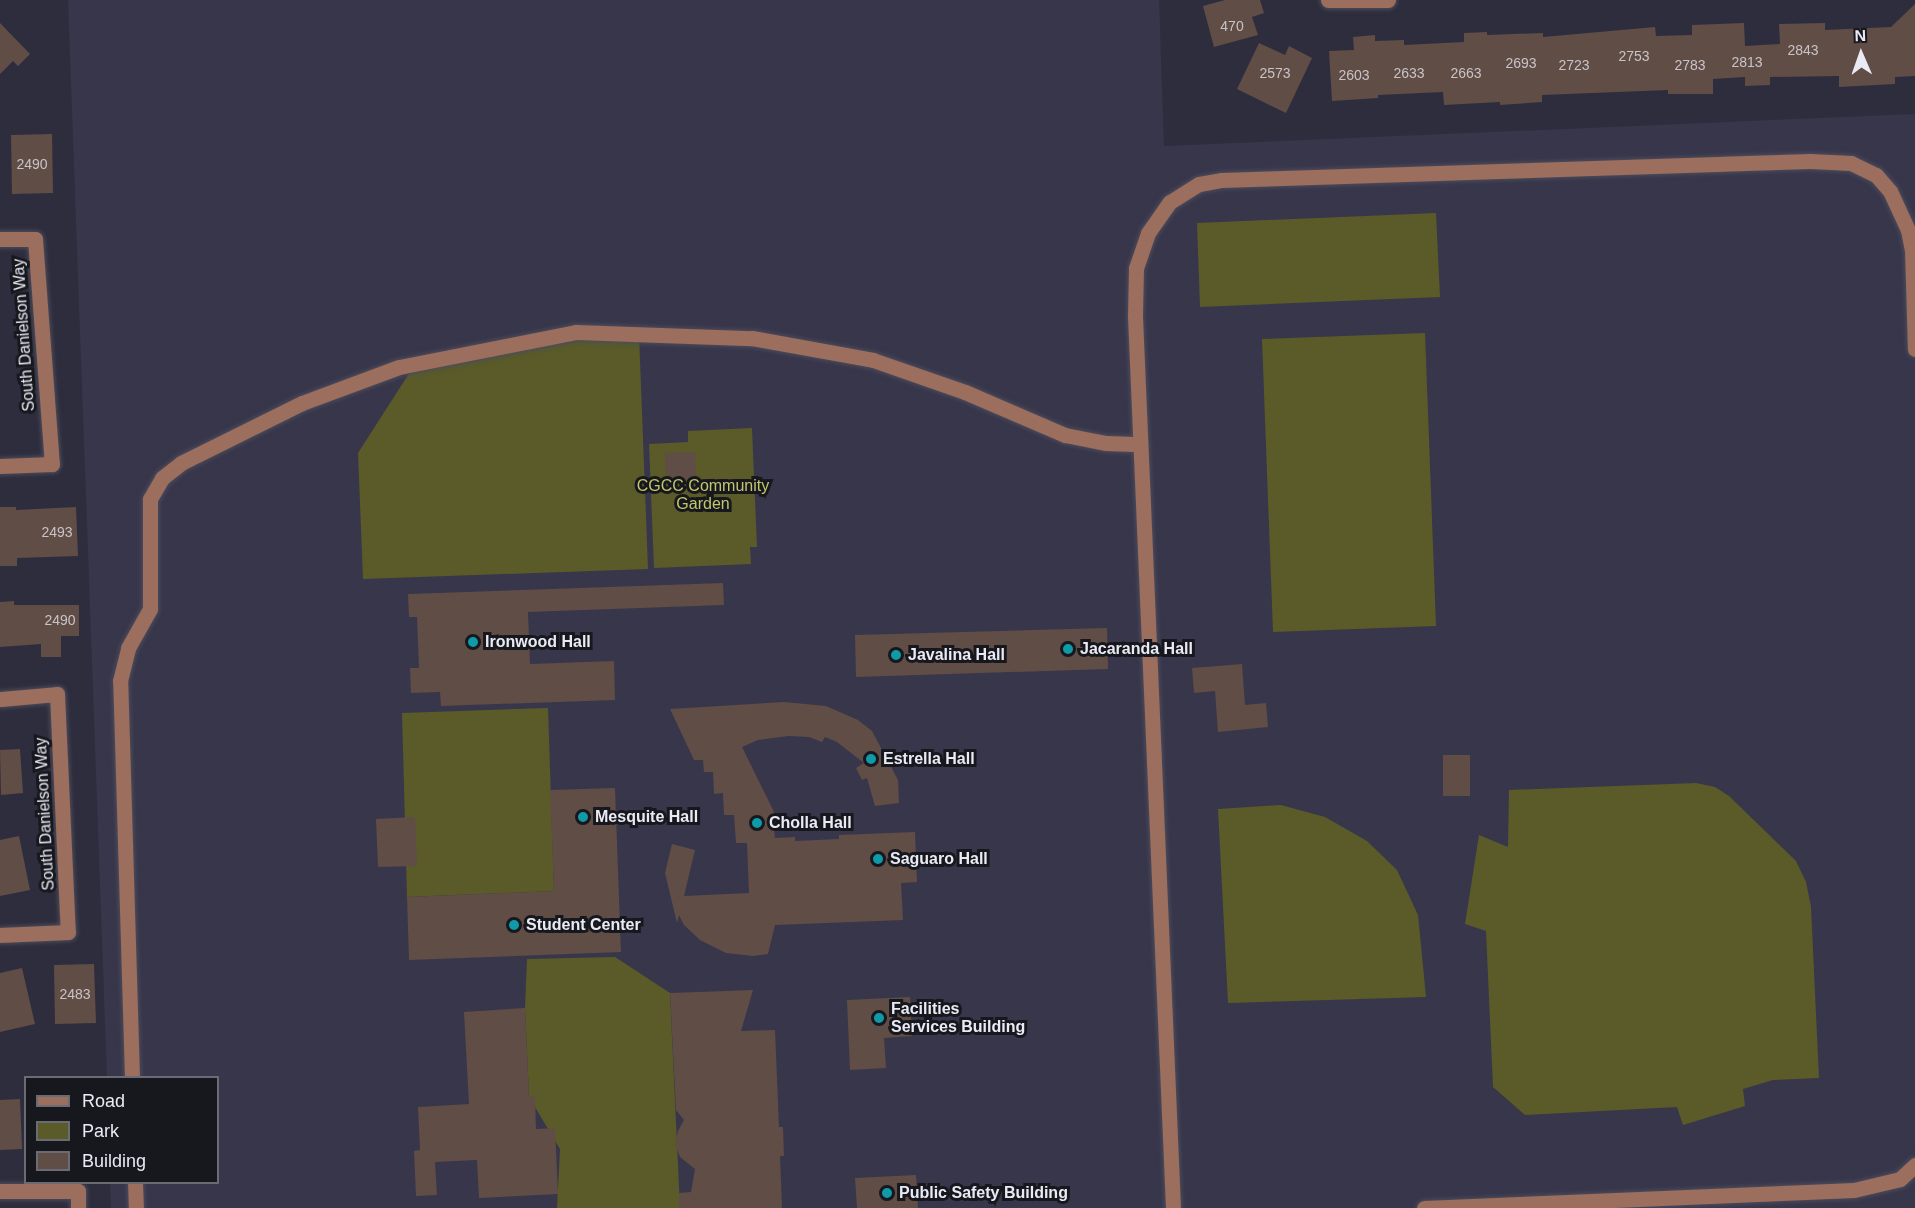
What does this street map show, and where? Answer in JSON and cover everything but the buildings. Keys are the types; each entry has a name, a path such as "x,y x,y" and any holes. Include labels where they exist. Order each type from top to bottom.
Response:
{"street":[{"path":"1328,0 1388,0"},
{"path":"1173,1208 1152,663 1140,444 1136,268 1148,233 1170,202 1198,184 1221,180 1798,161 1851,163 1876,175 1890,191 1908,230 1912,250 1915,349"},
{"name":"South Danielson Way","path":"0,239 35,240 52,464 0,466"},
{"path":"132,1076 120,681 128,648 150,609 150,499 162,478 181,463 302,403 399,367 576,332 748,338 850,355 873,360 965,392 1065,435 1106,443 1140,444"},
{"name":"South Danielson Way","path":"0,699 57,694 68,932 0,935"},
{"path":"1424,1208 1854,1190 1900,1179 1915,1165"},
{"path":"135,1184 136,1208"},
{"path":"0,1191 78,1191 78,1208"}],"shaded area":[{"path":"68,0 1159,0 1164,146 1915,114 1915,1208 111,1208 110,1184 219,1184 219,1076 107,1076"}],"green space":[{"path":"1436,213 1440,297 1200,307 1197,223"},
{"path":"576,332 639,334 648,569 363,579 358,453 417,361"},
{"path":"1425,333 1436,626 1273,632 1262,339"},
{"name":"CGCC Community Garden","path":"752,428 757,547 750,547 751,564 654,568 649,444 688,442 688,431"},
{"path":"548,708 554,891 407,897 402,713"},
{"path":"1696,783 1715,787 1729,796 1796,861 1806,882 1811,907 1819,1078 1773,1080 1743,1089 1745,1106 1683,1125 1677,1107 1525,1115 1493,1087 1486,931 1465,924 1479,835 1508,847 1509,790"},
{"path":"1281,805 1325,817 1367,841 1397,870 1418,915 1426,997 1228,1003 1218,809"},
{"path":"615,957 670,993 680,1208 557,1208 560,1149 529,1097 525,1008 527,959"}],"place":[{"name":"Ironwood Hall","path":"473,642"},
{"name":"Jacaranda Hall","path":"1068,649"},
{"name":"Javalina Hall","path":"896,655"},
{"name":"Estrella Hall","path":"871,759"},
{"name":"Mesquite Hall","path":"583,817"},
{"name":"Cholla Hall","path":"757,823"},
{"name":"Saguaro Hall","path":"878,859"},
{"name":"Student Center","path":"514,925"},
{"name":"Facilities Services Building","path":"879,1018"},
{"name":"Public Safety Building","path":"887,1193"}]}
